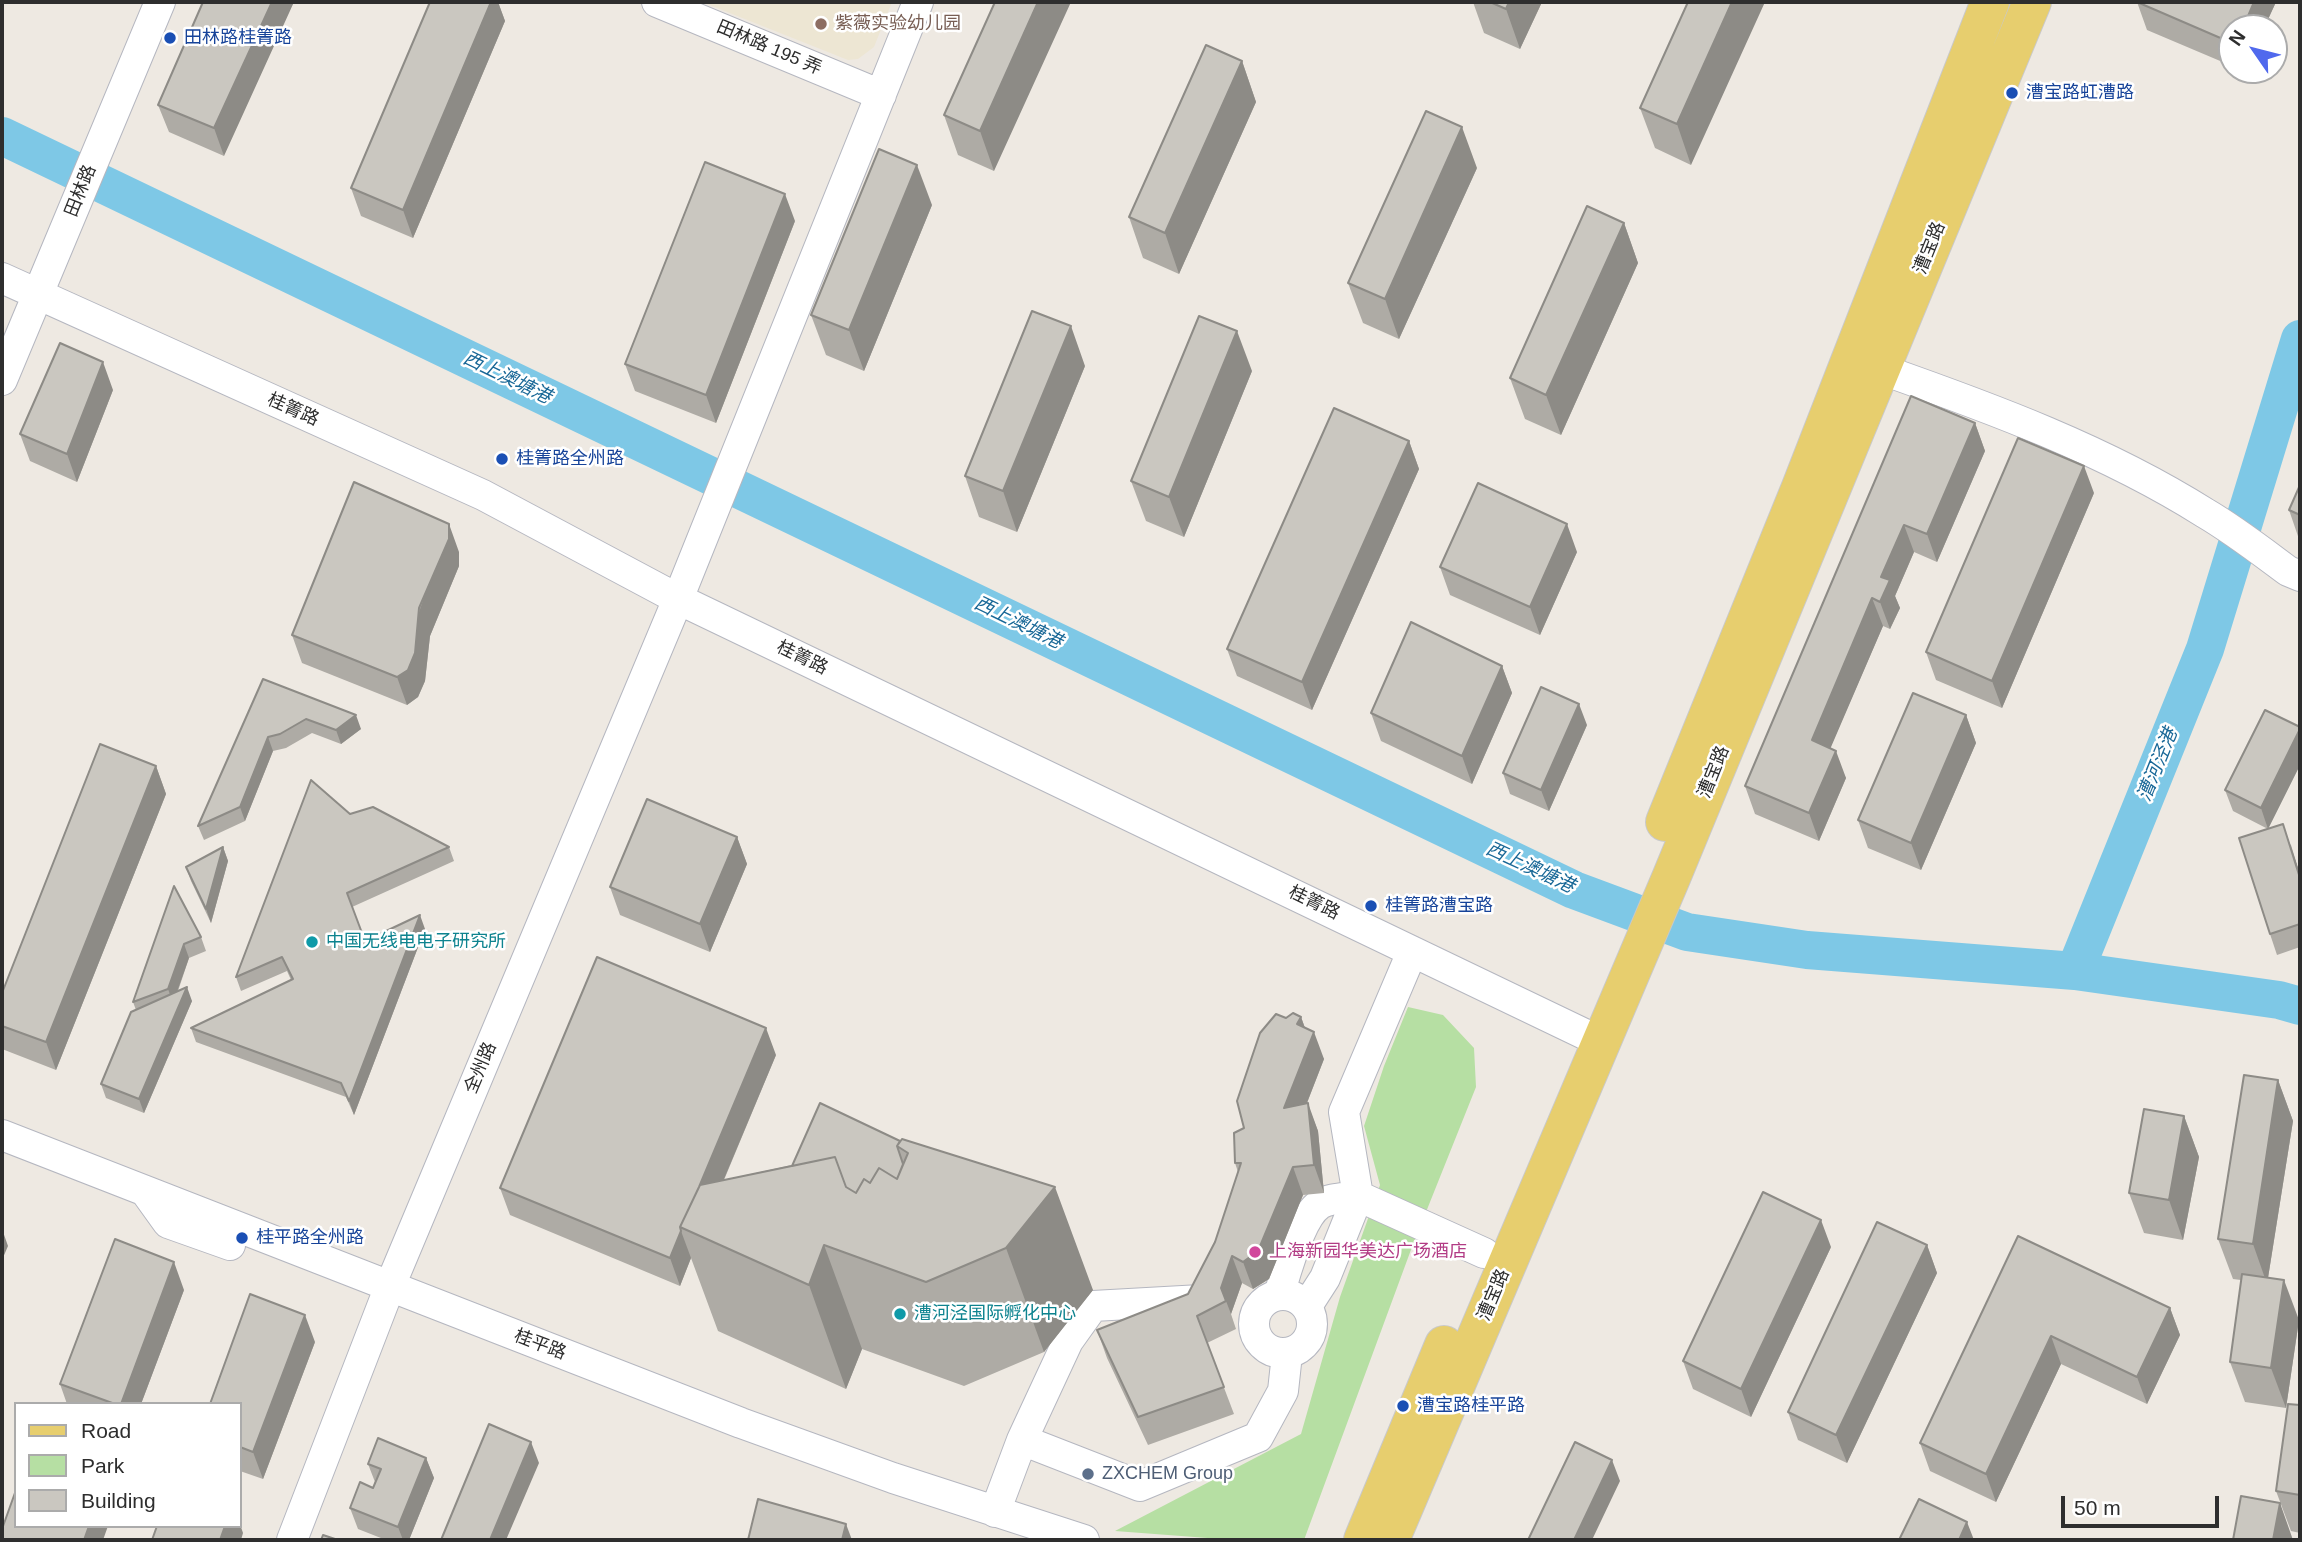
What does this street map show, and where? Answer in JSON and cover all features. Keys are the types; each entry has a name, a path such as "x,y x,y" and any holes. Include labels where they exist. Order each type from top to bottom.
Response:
{"main road":[{"name":"漕宝路","path":"1658,874 1801,487 1990,2"},
{"name":"漕宝路","path":"1390,1540 1589,1036 1880,369 2032,2"},
{"name":"漕宝路","path":"1363,1540 1484,1253 1589,1036"}],"street":[{"name":"田林路","path":"2,380 160,2"},
{"name":"田林路 195 弄","path":"657,2 881,95"},
{"name":"全州路","path":"292,1540 390,1286 678,599 918,2"},
{"name":"桂箐路","path":"2,278 483,495 678,599 1589,1036"},
{"path":"1880,369 1979,403 2115,464 2205,513 2294,573"},
{"path":"1307,1306 1325,1278 1358,1196 1344,1112 1412,952"},
{"name":"桂平路","path":"2,1135 741,1423 893,1478 1084,1540"},
{"path":"1279,1294 1310,1213 1322,1202 1358,1196 1484,1253"},
{"path":"1279,1294 1295,1297 1307,1306 1313,1320 1311,1336 1301,1348 1287,1354 1272,1352 1260,1343 1248,1311 1279,1294"},
{"path":"995,1512 1022,1440 1068,1341 1093,1307 1201,1300"},
{"path":"1022,1440 1140,1486 1258,1437 1283,1391 1287,1354"}],"shaded area":[{"name":"紫薇实验幼儿园","path":"702,2 892,2 874,47 858,59 848,60"}],"green space":[{"path":"1408,1007 1443,1015 1474,1048 1476,1087 1412,1247 1304,1540 1234,1540 1115,1531 1301,1434 1340,1297 1380,1185 1364,1126"}],"building":[{"path":"203,2 272,2 214,128 158,105"},
{"path":"430,2 491,2 403,210 351,188"},
{"path":"995,2 1038,2 980,131 944,115"},
{"path":"1490,2 1509,2 1506,9"},
{"path":"1688,2 1732,2 1677,124 1640,108"},
{"path":"2137,2 2254,2 2249,14 2218,14 2218,37"},
{"path":"1206,45 1242,61 1165,233 1129,217"},
{"path":"1426,111 1462,127 1385,299 1348,283"},
{"path":"879,149 917,165 849,330 811,315"},
{"path":"705,162 785,194 706,395 625,364"},
{"path":"1587,206 1624,223 1546,395 1510,378"},
{"path":"1032,311 1071,326 1003,491 965,476"},
{"path":"1199,316 1237,331 1169,497 1131,481"},
{"path":"60,343 103,362 67,454 20,434"},
{"path":"1911,396 1975,423 1927,534 1904,525 1881,577 1890,580 1880,602 1872,598 1812,740 1836,751 1809,813 1745,786"},
{"path":"1334,408 1409,441 1302,682 1227,649"},
{"path":"2018,438 2084,466 1992,681 1926,652"},
{"path":"354,482 449,524 449,539 419,608 415,653 408,670 397,677 292,635"},
{"path":"1478,483 1567,524 1530,607 1440,567"},
{"path":"2300,485 2300,515 2289,510"},
{"path":"1411,622 1502,666 1462,756 1371,713"},
{"path":"263,679 356,715 336,730 306,719 280,734 268,737 240,807 198,826"},
{"path":"1541,687 1579,704 1541,790 1503,773"},
{"path":"1913,693 1966,715 1911,843 1858,820"},
{"path":"2265,710 2300,729 2261,808 2225,790"},
{"path":"100,744 156,766 46,1042 2,1026 2,993"},
{"name":"中国无线电电子研究所","path":"311,780 350,814 373,807 449,847 347,893 365,941 420,915 349,1101 341,1083 191,1028 293,979 282,957 236,977"},
{"path":"647,799 737,837 700,924 610,887"},
{"path":"2283,824 2300,878 2300,924 2270,934 2239,838"},
{"path":"223,847 206,909 186,867"},
{"path":"174,886 201,937 184,944 168,989 133,1002"},
{"path":"597,957 766,1028 680,1227 681,1231 670,1258 500,1188"},
{"path":"187,987 139,1099 101,1084 131,1012"},
{"name":"上海新园华美达广场酒店","path":"1293,1013 1301,1017 1297,1024 1314,1032 1284,1108 1308,1103 1314,1165 1293,1167 1258,1251 1243,1262 1232,1256 1221,1288 1226,1301 1197,1316 1224,1387 1138,1417 1097,1330 1188,1294 1215,1242 1241,1163 1235,1163 1234,1133 1244,1128 1237,1101 1260,1033 1276,1014 1286,1018"},
{"path":"2244,1075 2278,1080 2253,1244 2218,1239"},
{"path":"820,1103 900,1141 897,1146 903,1164 897,1179 879,1168 870,1183 864,1179 856,1193 846,1187 835,1157 792,1166"},
{"path":"2144,1109 2184,1116 2169,1200 2129,1193"},
{"path":"902,1139 1055,1187 1006,1248 926,1282 824,1245 809,1285 680,1227 700,1185 835,1157 846,1187 856,1193 864,1179 870,1183 879,1168 897,1179 908,1153 897,1146"},
{"path":"1763,1192 1821,1220 1741,1389 1683,1361"},
{"path":"1877,1222 1927,1245 1836,1435 1788,1412"},
{"path":"2018,1236 2170,1308 2137,1377 2051,1336 1986,1474 1920,1443"},
{"path":"115,1239 174,1262 122,1402 110,1402 60,1384"},
{"path":"2242,1274 2284,1280 2271,1368 2230,1362"},
{"path":"250,1294 305,1315 253,1452 242,1448 242,1402 211,1402"},
{"path":"2288,1404 2300,1405 2300,1495 2276,1491"},
{"path":"489,1424 531,1442 490,1540 441,1540"},
{"path":"378,1438 426,1458 398,1527 350,1508 360,1482 373,1488 381,1469 368,1464"},
{"path":"1575,1442 1612,1460 1574,1540 1528,1540"},
{"path":"14,1496 14,1528 88,1528 84,1540 2,1540 2,1529"},
{"path":"2241,1496 2280,1503 2273,1540 2233,1540"},
{"path":"758,1499 846,1524 842,1540 748,1540"},
{"path":"1919,1499 1967,1522 1959,1540 1899,1540"},
{"path":"156,1528 224,1528 220,1540 152,1540"},
{"path":"323,1535 338,1540 321,1540"}],"waterway":[{"name":"西上澳塘港","path":"2,136 1574,890 1687,932 1807,950 2075,971 2279,1000 2300,1006"},
{"name":"漕河泾港","path":"2075,971 2205,649 2300,339"}],"tunnel":[{"path":"1201,1300 1241,1309"}],"place":[{"name":"紫薇实验幼儿园","path":"821,24"},
{"name":"田林路桂箐路","path":"170,38"},
{"name":"漕宝路虹漕路","path":"2012,93"},
{"name":"桂箐路全州路","path":"502,459"},
{"name":"桂箐路漕宝路","path":"1371,906"},
{"name":"中国无线电电子研究所","path":"312,942"},
{"name":"桂平路全州路","path":"242,1238"},
{"name":"上海新园华美达广场酒店","path":"1255,1252"},
{"name":"漕河泾国际孵化中心","path":"900,1314"},
{"name":"漕宝路桂平路","path":"1403,1406"},
{"name":"ZXCHEM Group","path":"1088,1474"}]}
